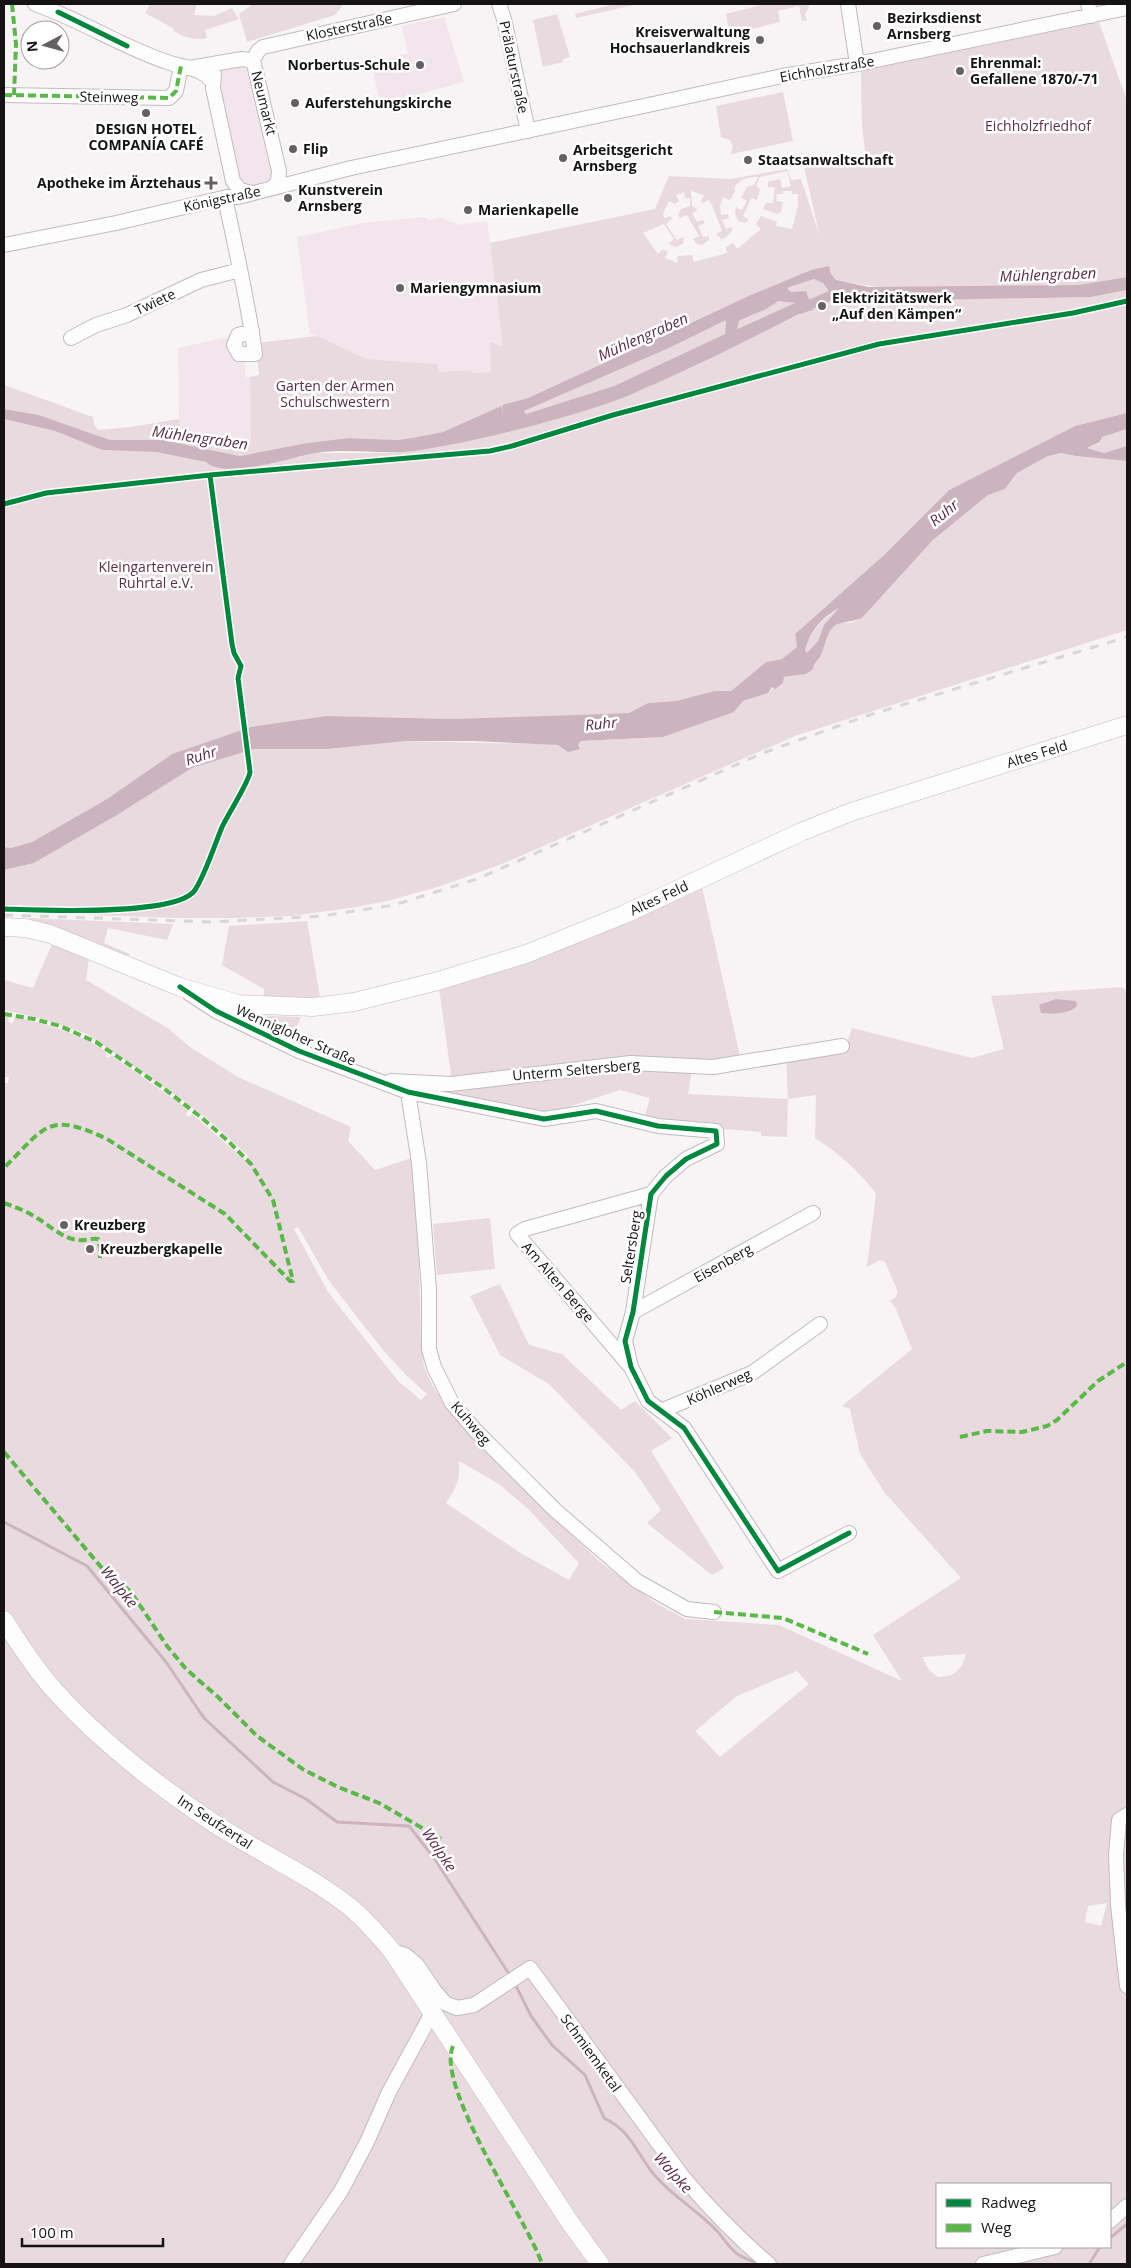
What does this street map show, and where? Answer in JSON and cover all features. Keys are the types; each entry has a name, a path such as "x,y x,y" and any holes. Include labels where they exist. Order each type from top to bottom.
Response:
{"main road":[{"name":"Altes Feld","path":"4,927 25,928 50,934 235,1011 313,1007 354,1002 438,981 526,954 625,914 801,832 852,812 1127,725"},
{"name":"Im Seufzertal","path":"4,1620 23,1650 55,1690 111,1745 154,1781 212,1822 323,1888 350,1907 374,1929 392,1951 600,2264"}],"street":[{"path":"36,4 58,12 127,46 202,72 212,81"},
{"path":"46,4 58,12"},
{"name":"Klosterstraße","path":"252,62 258,50 263,47 454,4"},
{"name":"Prälaturstraße","path":"499,4 528,131"},
{"path":"848,4 858,64"},
{"name":"Eichholzstraße","path":"528,131 782,76 858,64 1090,10 1127,8"},
{"name":"Neumarkt","path":"186,67 246,59 252,62 257,72 279,171"},
{"path":"226,62 215,71 212,81 234,182 233,189 226,198 252,331"},
{"name":"Steinweg","path":"9,95 169,98 176,91 186,67"},
{"name":"Königstraße","path":"4,246 286,186 299,180 528,131"},
{"path":"279,171 287,179 299,180"},
{"path":"272,188 278,182 279,171"},
{"path":"234,182 240,190 252,193"},
{"name":"Twiete","path":"72,338 96,325 127,315 201,280 240,270"},
{"name":"Wennigloher Straße","path":"235,1011 299,1050 370,1079 408,1092"},
{"name":"Unterm Seltersberg","path":"370,1079 451,1084 630,1063 713,1067 842,1046"},
{"name":"Seltersberg","path":"408,1092 544,1118 596,1111 658,1126 716,1131 717,1144 686,1159 666,1176 651,1194 633,1312 625,1341 631,1367 648,1401 664,1410 684,1428 778,1572 849,1533"},
{"name":"Kuhweg","path":"408,1092 419,1163 428,1289 430,1349 434,1367 452,1403 475,1430 555,1510 637,1581 687,1609 714,1612"},
{"name":"Am Alten Berge","path":"631,1367 517,1234 525,1229 651,1194"},
{"name":"Eisenberg","path":"633,1312 813,1213"},
{"name":"Köhlerweg","path":"664,1410 752,1373 820,1324"},
{"path":"1127,1815 1119,1820 1116,1855 1118,1905 1127,1986"},
{"name":"Schmiemketal","path":"392,1951 405,1955 417,1965 434,1990 446,2003 457,2008 474,2005 530,1968 683,2177 716,2216 769,2264"},
{"path":"291,2264 345,2185 389,2092 432,2013"},
{"path":"1111,2220 1127,2206"},
{"path":"983,2264 1051,2248"}],"shaded area":[{"name":"Norbertus-Schule","path":"444,17 464,82 419,94 420,100 382,110 373,72 384,70 382,60 408,53 402,26"},
{"path":"246,65 251,69 274,173 271,182 246,188 238,180 218,82 223,68"},
{"name":"Mariengymnasium","path":"423,217 429,220 442,217 450,222 454,222 455,225 487,221 503,348 490,343 492,372 472,373 471,370 439,372 437,364 367,359 310,333 297,237 363,223"},
{"path":"229,337 228,345 245,360 245,377 250,377 252,442 183,438 179,419 178,348"}],"green space":[{"path":"150,4 197,4 194,15 214,16 232,8 239,19 205,30 207,38 195,39 174,31 173,28 145,13"},
{"path":"253,4 344,4 335,15 247,42 239,14"},
{"path":"614,4 638,4 576,18 575,14"},
{"path":"765,4 810,4 805,15 807,20 802,21 799,6 778,11 780,22 747,30 745,26 729,30 726,14"},
{"path":"557,14 570,57 563,59 563,62 543,67 533,20"},
{"path":"1099,22 1127,101 1127,277 1078,285 890,288 848,283 823,283 840,298 929,300 1091,297 1127,290 1127,298 1074,310 863,345 623,410 504,446 216,475 331,468 500,452 668,402 867,350 1127,303 1127,413 1075,426 949,490 884,555 795,634 797,647 782,659 766,662 731,691 714,691 676,701 648,703 629,713 453,719 327,716 172,754 107,799 32,842 11,848 4,847 4,419 55,431 102,450 156,452 206,462 258,466 317,453 394,453 508,431 501,406 443,432 412,438 397,440 349,438 240,456 163,440 110,440 39,415 4,409 4,385 93,417 94,424 98,430 179,419 183,438 251,442 250,377 259,375 256,343 317,336 367,359 437,364 439,372 471,370 472,373 491,372 490,342 503,347 490,243 655,209 669,176 731,179 787,169 791,180 801,179 820,237 804,167 867,166 862,126 861,71","holes":["787,171 791,186 782,188 780,179 768,182 768,187 775,187 773,203 766,203 763,209 777,214 781,212 783,202 776,201 777,194 783,194 783,191 792,191 792,194 798,194 798,206 792,229 776,226 777,222 761,216 756,224 761,229 737,249 733,243 726,247 727,253 694,262 692,255 678,256 677,263 665,258 668,252 663,249 658,254 643,233 664,224 674,239 669,244 675,247 683,244 684,237 677,240 666,224 672,219 671,216 664,218 663,213 669,201 675,204 679,201 676,195 684,192 685,198 690,198 690,206 681,209 678,215 680,218 687,215 699,236 693,239 697,244 702,245 709,240 709,236 703,237 698,226 705,223 703,220 697,222 692,213 698,210 692,206 691,191 704,195 701,201 703,203 708,200 711,203 722,231 716,234 721,239 725,238 732,231 732,227 726,229 722,220 729,218 728,214 721,215 720,206 723,197 730,200 735,191 734,188 739,182 747,178 758,177 754,185 747,187 741,198 747,201 742,210 736,207 735,213 738,221 746,223 749,220 743,216 751,198 757,200 760,189 756,186 760,177","811,270 814,279 787,288 791,292 806,292 813,310 800,314 699,364 613,402 509,431 502,405 528,398 698,319"]},
{"path":"783,92 793,141 731,154 733,146 730,140 721,137 716,106"},
{"path":"778,301 796,303 736,329 739,321"},
{"path":"726,319 725,334 614,386 526,414 524,411 669,348"},
{"path":"1127,429 1127,446 1104,453 1087,448 1100,443 1102,437"},
{"path":"1061,453 1127,461 1127,630 795,736 507,862 441,886 391,900 357,907 291,916 234,918 4,912 4,870 34,863 117,815 192,768 254,749 328,749 406,741 578,745 581,741 663,737 734,712 743,701 768,693 784,677 806,674 820,657 828,634 833,627 840,623 851,623 862,618 933,540 988,495 1005,489 1017,473 1048,456"},
{"path":"841,607 824,625 818,641 807,654 805,650 814,630 823,620"},
{"path":"702,887 740,1056 711,1060 610,1058 579,1065 452,1081 438,981"},
{"path":"30,918 173,924 167,940 108,928 104,943 130,954 127,958 29,923"},
{"path":"307,921 321,1003 263,1001 264,989 222,965 229,926"},
{"path":"52,944 89,959 86,980 169,1029 190,1047 238,1077 351,1127 348,1141 375,1170 411,1158 418,1227 421,1342 424,1367 434,1388 460,1425 600,1562 656,1603 685,1619 779,1625 902,1681 873,1635 961,1578 885,1493 860,1454 850,1409 842,1406 912,1349 895,1307 890,1301 895,1298 898,1292 885,1262 880,1260 867,1267 876,1194 848,1163 815,1138 816,1095 788,1099 786,1058 845,1050 852,1028 972,1058 1004,1049 991,996 1122,987 1127,991 1127,2264 4,2264 4,1083 8,1083 9,1077 4,1077 4,1015 9,1017 8,1022 13,1023 15,1017 39,1023 74,1034 96,1045 107,1052 105,1056 109,1058 111,1055 188,1109 186,1115 189,1117 192,1114 246,1161 248,1156 210,1121 87,1034 43,1019 4,1010 4,980 33,988","holes":["298,1227 329,1281 383,1350 427,1394 421,1400 398,1381 328,1292 294,1229","459,1461 499,1484 527,1508 579,1563 569,1580 522,1554 446,1503 455,1488 459,1473","966,1654 957,1672 938,1677 929,1670 922,1657","797,1671 809,1684 720,1757 695,1731 737,1696","1107,1903 1101,1926 1085,1922 1088,1906"]},
{"path":"246,1015 301,1017 291,1041 244,1018"},
{"path":"620,1066 692,1069 688,1094 788,1099 787,1137 761,1136 761,1132 724,1129 719,1125 644,1119 650,1098 620,1090 571,1106 569,1112 547,1115 409,1089"},
{"path":"490,1218 495,1269 437,1275 433,1224"},
{"path":"500,1284 529,1345 562,1354 621,1410 635,1401 672,1438 651,1451 724,1568 712,1575 647,1523 661,1510 635,1472 549,1384 500,1355 470,1296"}],"water":[{"path":"829,266 831,274 836,280 869,287 1078,285 1127,277 1127,290 1091,297 929,300 860,297 835,300 823,283 814,279 787,288 791,292 806,291 813,310 799,314 711,358 629,395 588,410 514,431 414,451 316,453 259,466 228,469 215,467 206,462 156,452 102,450 55,431 4,419 4,409 39,415 110,440 163,440 240,456 308,443 349,438 397,440 412,438 443,432 501,406 503,413 502,405 528,398 751,295 811,270","holes":["778,301 795,303 737,329 739,321 764,310","726,320 725,334 614,386 526,414 524,411 669,348"]},
{"name":"Ruhr","path":"1127,413 1127,429 1102,437 1100,442 1087,448 1104,453 1127,446 1127,461 1061,453 1048,456 1017,473 1005,489 988,495 933,540 862,618 837,624 833,627 813,669 806,674 784,677 783,683 775,689 772,687 768,693 743,701 734,712 663,737 581,741 578,745 580,749 568,752 558,745 473,741 406,741 328,749 254,749 192,768 117,815 34,863 4,870 4,847 11,848 32,842 107,799 172,754 251,727 327,716 453,719 629,713 648,703 676,701 714,691 731,691 766,662 782,659 797,647 795,634 884,555 949,490 1075,426","holes":["839,608 824,625 818,641 807,653 805,650 813,631 827,616"]},
{"path":"1056,999 1076,1001 1077,1006 1069,1011 1055,1014 1041,1013 1039,1005"}],"waterway":[{"name":"Mühlengraben","path":"800,309 839,292 844,293"},
{"name":"Walpke","path":"4,1522 87,1566 166,1662 204,1718 273,1782 306,1799 337,1822 409,1826 434,1858 511,1977"},
{"name":"Walpke","path":"514,1982 531,2016 552,2045 585,2075 604,2118 625,2134 656,2177 708,2222 735,2253 760,2264"},
{"name":"Walpke","path":"1111,2237 1127,2224"},
{"name":"Walpke","path":"1089,2264 1099,2248"}],"railway":[{"path":"4,915 212,922 322,916 394,905 477,879 763,753 869,715 1127,637"}],"marked path":[{"path":"12,4 16,44 14,95"},
{"path":"4,95 169,98 176,91 181,66"},
{"path":"4,1014 60,1026 96,1042 162,1087 228,1141 251,1164 273,1200 293,1281 290,1281 225,1214 107,1139 87,1130 60,1125 49,1127 39,1133 4,1168"},
{"path":"4,1203 29,1213 72,1239 98,1239 100,1258"},
{"path":"960,1437 987,1431 1022,1432 1047,1426 1057,1420 1098,1381 1127,1362"},
{"path":"4,1452 101,1567 131,1592 167,1646 186,1669 218,1697 257,1736 304,1770 338,1787 379,1803 441,1839"},
{"path":"714,1612 783,1618 868,1654"},
{"path":"453,2046 451,2065 457,2091 469,2121 533,2243 542,2264"}],"cycle path":[{"path":"58,12 127,46"},
{"path":"4,504 46,493 210,475 490,451 613,415 879,344 1073,313 1127,301"},
{"path":"4,909 105,910 135,908 183,899 195,890 210,859 222,827 249,777 250,772 238,678 241,666 234,653 232,644 210,475"},
{"path":"180,987 216,1011 299,1051 408,1092 544,1119 596,1111 658,1126 716,1131 717,1144 686,1159 666,1176 651,1194 633,1312 625,1341 631,1367 648,1401 684,1428 778,1571 849,1533"}],"place":[{"name":"Bezirksdienst Arnsberg","path":"877,26"},
{"name":"Kreisverwaltung Hochsauerlandkreis","path":"760,40"},
{"name":"Norbertus-Schule","path":"420,65"},
{"name":"Ehrenmal: Gefallene 1870/-71","path":"960,71"},
{"name":"Auferstehungskirche","path":"295,103"},
{"name":"DESIGN HOTEL COMPANÍA CAFÉ","path":"146,113"},
{"name":"Flip","path":"293,149"},
{"name":"Arbeitsgericht Arnsberg","path":"563,158"},
{"name":"Staatsanwaltschaft","path":"748,160"},
{"name":"Apotheke im Ärztehaus","path":"211,183"},
{"name":"Kunstverein Arnsberg","path":"288,198"},
{"name":"Marienkapelle","path":"468,210"},
{"name":"Mariengymnasium","path":"400,288"},
{"name":"Elektrizitätswerk „Auf den Kämpen“","path":"822,306"},
{"name":"Kreuzberg","path":"64,1225"},
{"name":"Kreuzbergkapelle","path":"90,1249"}],"park label":[{"name":"Eichholzfriedhof","path":"1038,126"},
{"name":"Garten der Armen Schulschwestern","path":"335,394"},
{"name":"Kleingartenverein Ruhrtal e.V.","path":"156,576"}]}
